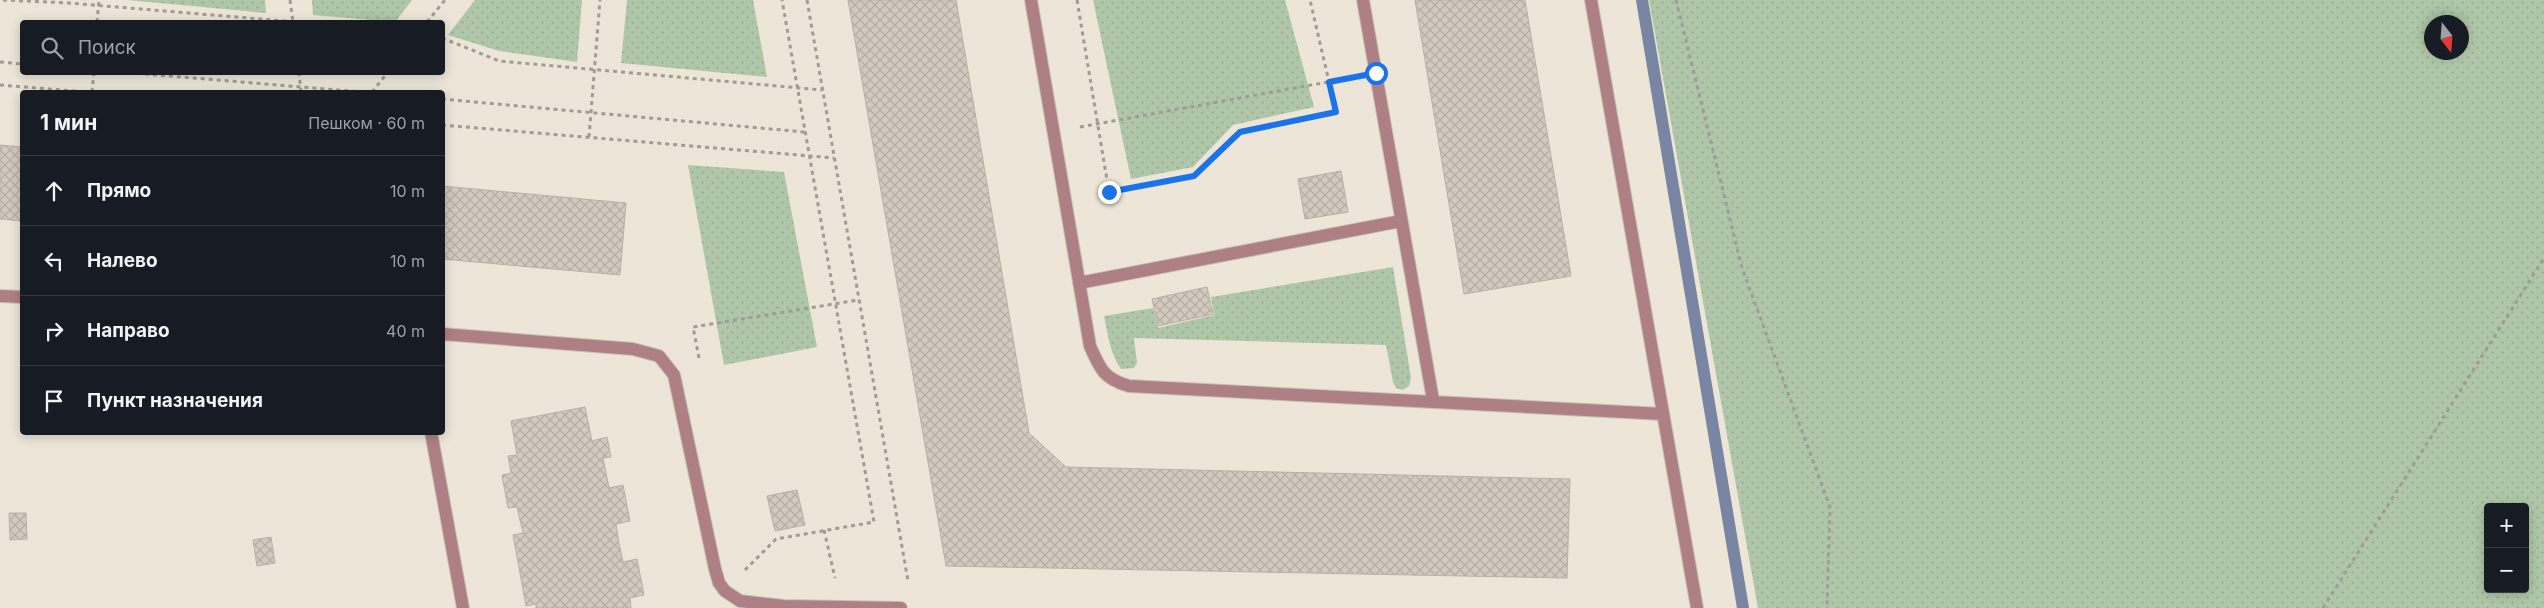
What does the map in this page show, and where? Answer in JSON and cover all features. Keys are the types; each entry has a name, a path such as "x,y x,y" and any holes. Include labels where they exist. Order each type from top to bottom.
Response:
{"lane":[{"path":"1031,0 1090,346 1097,364 1112,381 1129,386 1434,400 1663,414"},
{"path":"1363,0 1434,400"},
{"path":"1591,0 1696,608"},
{"path":"1079,283 1401,221"},
{"path":"0,296 20,297"},
{"path":"445,334 633,349 659,356 674,375 715,569 719,583 726,591 740,601 784,607 901,608"},
{"path":"432,435 463,608"}],"path":[{"path":"3,0 69,1 98,6 270,20"},
{"path":"97,20 99,0"},
{"path":"290,0 294,20"},
{"path":"430,20 445,0"},
{"path":"589,137 600,0"},
{"path":"726,591 776,539 874,522 782,0"},
{"path":"807,0 908,581"},
{"path":"1077,0 1109,192 1194,176 1240,132 1336,112 1310,0"},
{"path":"1676,0 1742,268 1830,506 1827,608"},
{"path":"445,39 499,61 796,86 822,90"},
{"path":"0,62 20,64"},
{"path":"1053,132 1376,73"},
{"path":"92,90 94,75"},
{"path":"155,75 332,90"},
{"path":"299,75 301,88"},
{"path":"374,90 386,75"},
{"path":"0,85 61,90"},
{"path":"445,99 804,132"},
{"path":"445,125 834,158"},
{"path":"2323,608 2544,258"},
{"path":"693,327 858,300"},
{"path":"824,530 835,580"}],"green space":[{"path":"127,0 265,0 266,13"},
{"path":"312,0 412,0 397,20 313,15"},
{"path":"475,0 582,0 577,62 499,51 448,35"},
{"path":"627,0 753,0 767,77 621,63"},
{"path":"1093,0 1285,0 1314,107 1233,125 1193,167 1131,179"},
{"path":"1649,0 2544,0 2544,608 1758,608"},
{"path":"688,165 784,172 817,347 724,365"},
{"path":"1393,267 1411,378 1409,386 1403,390 1396,388 1393,382 1386,345 1134,338 1137,363 1134,368 1121,369 1114,357 1110,344 1104,316 1153,308 1158,328 1214,315 1211,297"}],"building":[{"path":"848,0 956,0 1029,433 1066,467 1570,479 1567,578 946,566"},
{"path":"1415,0 1525,0 1571,276 1464,294"},
{"path":"0,145 20,147 20,221 0,219"},
{"path":"1341,171 1348,212 1305,219 1298,179"},
{"path":"445,186 626,203 620,275 445,259"},
{"path":"1207,287 1213,314 1158,326 1152,299"},
{"path":"585,407 592,441 607,437 611,457 603,458 609,488 623,485 630,521 616,524 619,543 623,562 637,559 644,595 630,598 631,608 536,608 536,604 526,606 513,535 523,533 517,507 508,508 502,475 511,473 508,456 517,455 511,421"},
{"path":"797,490 805,525 775,531 767,496"},
{"path":"9,513 26,513 27,539 10,540"},
{"path":"271,537 275,563 257,566 253,540"}],"waterway":[{"path":"1642,0 1743,608"}],"route":[{"path":"1109,192 1194,176 1240,132 1336,112 1329,82 1376,73"}]}
